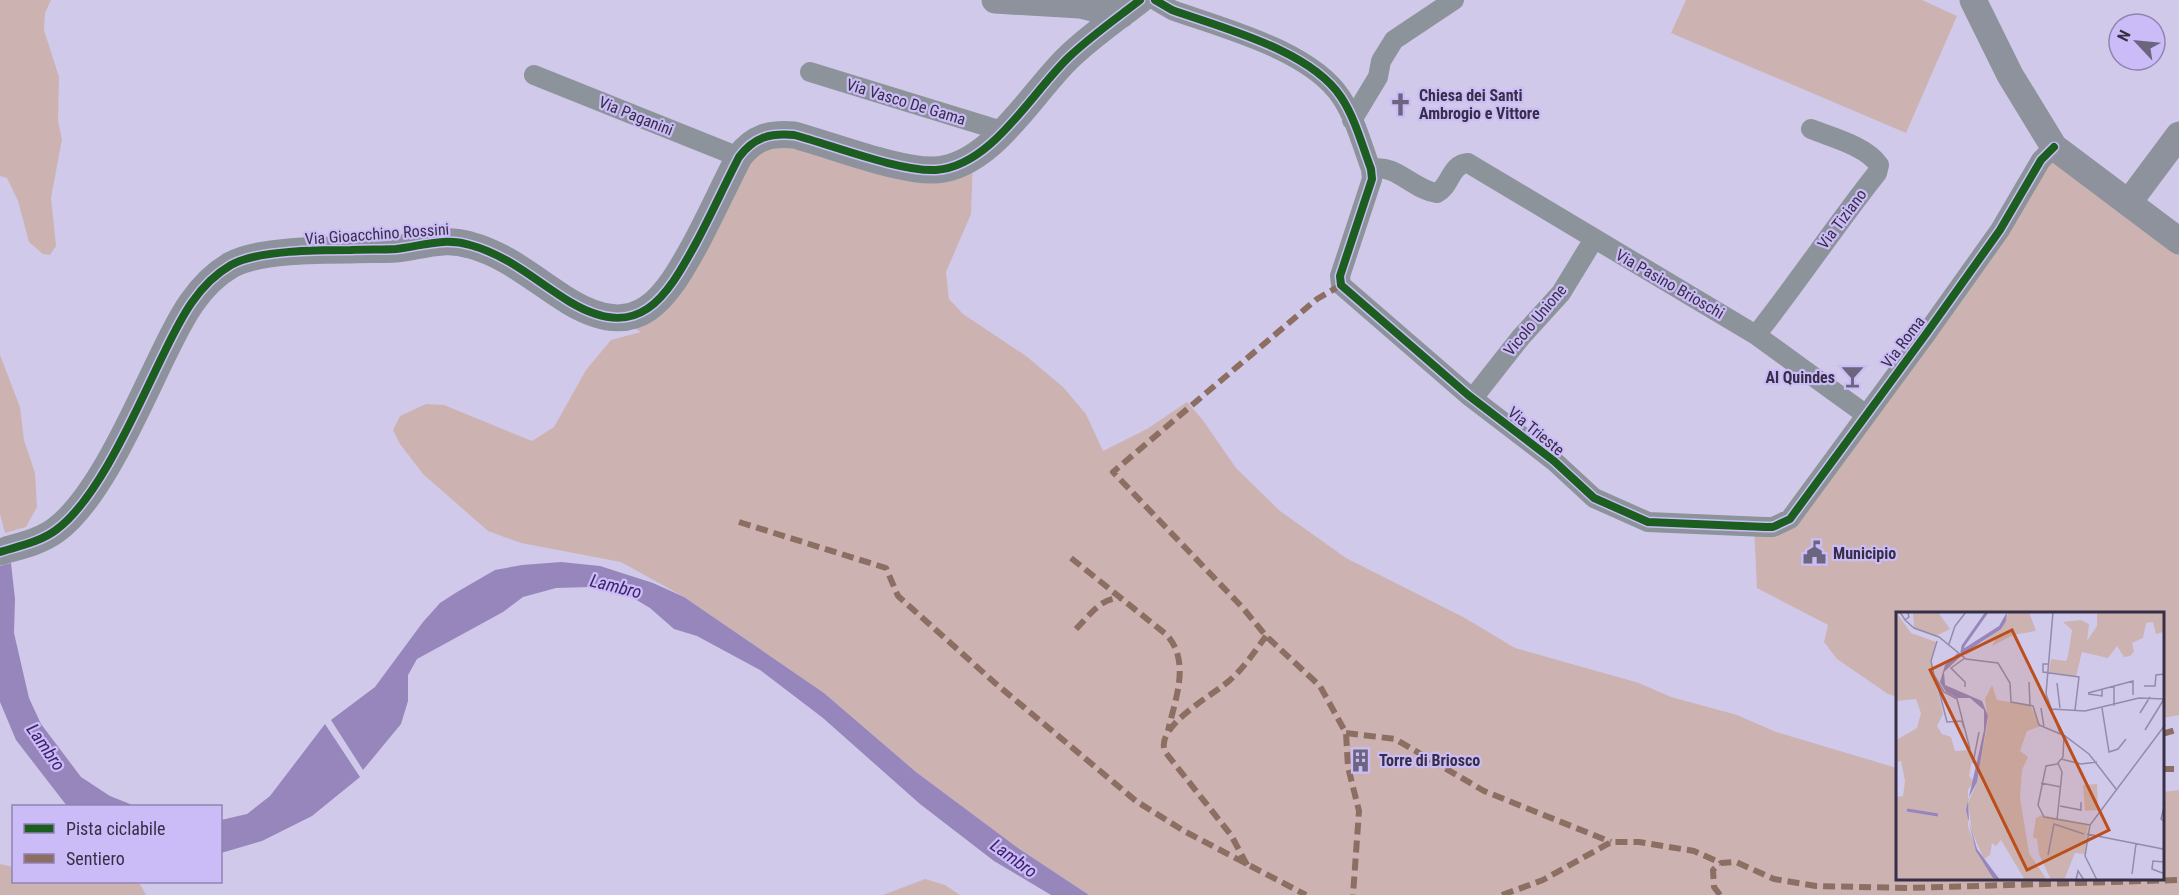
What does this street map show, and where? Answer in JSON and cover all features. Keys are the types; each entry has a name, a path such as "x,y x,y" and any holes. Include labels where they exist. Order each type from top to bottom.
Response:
{"street":[{"path":"995,0 1111,5"},
{"path":"1155,0 1172,10 1279,49 1302,63 1340,95 1369,162"},
{"path":"1352,120 1378,77 1381,61 1394,39 1454,0"},
{"path":"1973,0 2010,75 2054,147 2179,241"},
{"name":"Via Gioacchino Rossini","path":"0,552 35,541 58,529 84,502 96,485 184,313 207,283 233,264 266,256 307,251 396,249 430,242 455,241 505,258 572,303 597,315 615,318 634,316 650,309 664,297 702,231 739,157 748,145 775,134 794,135 905,166 939,170 973,158 1002,131 1111,5"},
{"name":"Via Vasco De Gama","path":"810,72 1002,131"},
{"name":"Via Paganini","path":"534,75 739,157"},
{"name":"Via Tiziano","path":"1756,335 1877,173 1879,165 1874,158 1811,129"},
{"path":"2129,202 2179,135"},
{"name":"Via Roma","path":"1754,527 1773,527 1790,519 1993,240 2041,160 2054,147"},
{"name":"Via Pasino Brioschi","path":"1369,162 1437,193 1442,190 1456,168 1468,163 1756,335 1865,414"},
{"name":"Via Trieste","path":"1369,162 1370,191 1340,276 1341,285 1473,398 1554,461 1594,498 1648,522 1754,527"},
{"name":"Vicolo Unione","path":"1473,398 1561,292 1593,239"}],"shaded area":[{"path":"0,0 51,0 45,13 44,30 59,77 58,121 62,139 51,198 56,246 50,255 43,254 29,242 18,201 7,178 0,176"},
{"path":"1686,0 1922,0 1957,16 1906,133 1671,33"},
{"path":"762,137 905,166 973,158 971,214 946,272 949,299 963,314 1026,356 1063,387 1086,414 1103,451 1147,429 1187,402 1202,419 1236,468 1280,511 1346,558 1465,618 1515,648 1639,683 1671,697 1737,715 1776,732 1896,768 1896,880 2164,880 2164,792 2179,790 2179,895 1089,895 1018,848 916,772 824,693 684,597 621,562 521,543 488,531 423,474 400,444 393,430 400,416 426,404 444,405 532,441 554,427 586,370 611,340 641,332 615,318 634,316"},
{"path":"2054,147 2179,241 2179,715 2164,718 2164,612 1896,612 1896,697 1888,694 1837,659 1824,642 1828,625 1757,588 1754,527 1773,527"},
{"path":"0,355 20,407 24,440 35,473 37,507 26,527 5,533 0,514"},
{"path":"0,864 12,867 12,883 133,883 140,884 146,895 0,895"},
{"path":"925,879 945,885 960,895 883,895"}],"water":[{"name":"Lambro","path":"561,562 600,566 653,583 684,597 824,693 916,772 1018,848 1089,895 1051,895 994,861 920,804 823,718 760,670 697,636 674,629 650,608 630,596 590,587 556,588 523,597 503,612 417,659 408,675 408,701 401,724 363,770 331,720 375,687 423,622 440,603 495,570"},
{"name":"Lambro","path":"11,563 15,599 14,633 29,698 41,724 81,777 110,796 132,805 66,805 16,740 0,702 0,566"},
{"path":"325,724 360,777 312,816 262,841 222,853 222,820 247,814 270,796"}],"marked path":[{"path":"1341,285 1317,299 1113,472 1243,608 1266,636 1320,686 1346,733 1348,767 1359,811 1353,895"},
{"path":"739,522 886,568 898,596 995,683 1136,801 1184,831 1306,895"},
{"path":"1071,558 1167,635 1174,646 1180,669 1177,694 1168,731"},
{"path":"1076,629 1102,604 1108,600 1122,598"},
{"path":"1247,865 1231,835 1166,753 1164,743 1176,723 1235,675 1266,636"},
{"path":"2164,733 2179,729"},
{"path":"1346,733 1395,739 1484,791 1611,842"},
{"path":"2164,769 2179,769"},
{"path":"1502,895 1543,880 1611,842 1639,842 1694,851 1721,863"},
{"path":"1720,895 1714,887 1713,870 1721,863 1736,862 1774,879 1816,886 1908,888 2179,880"}],"cycle path":[{"path":"0,552 50,534 72,515 88,496 118,447 184,314 209,282 231,265 256,256 289,252 396,249 442,242 460,243 497,255 570,302 594,313 615,318 632,316 648,308 661,297 673,281 696,243 739,157 757,141 770,136 794,135 904,167 936,170 956,165 975,156 993,142 1069,57 1140,0"},
{"path":"1155,0 1172,10 1264,43 1309,66 1327,81 1341,97 1350,114 1371,169 1372,179 1340,276 1341,285 1468,395 1554,461 1594,498 1648,522 1773,527 1790,519 2000,230 2041,160 2054,147"}],"place":[{"name":"Chiesa dei Santi Ambrogio e Vittore","path":"1401,104"},
{"name":"Al Quindes","path":"1853,377"},
{"name":"Municipio","path":"1815,553"},
{"name":"Torre di Briosco","path":"1361,760"}]}
